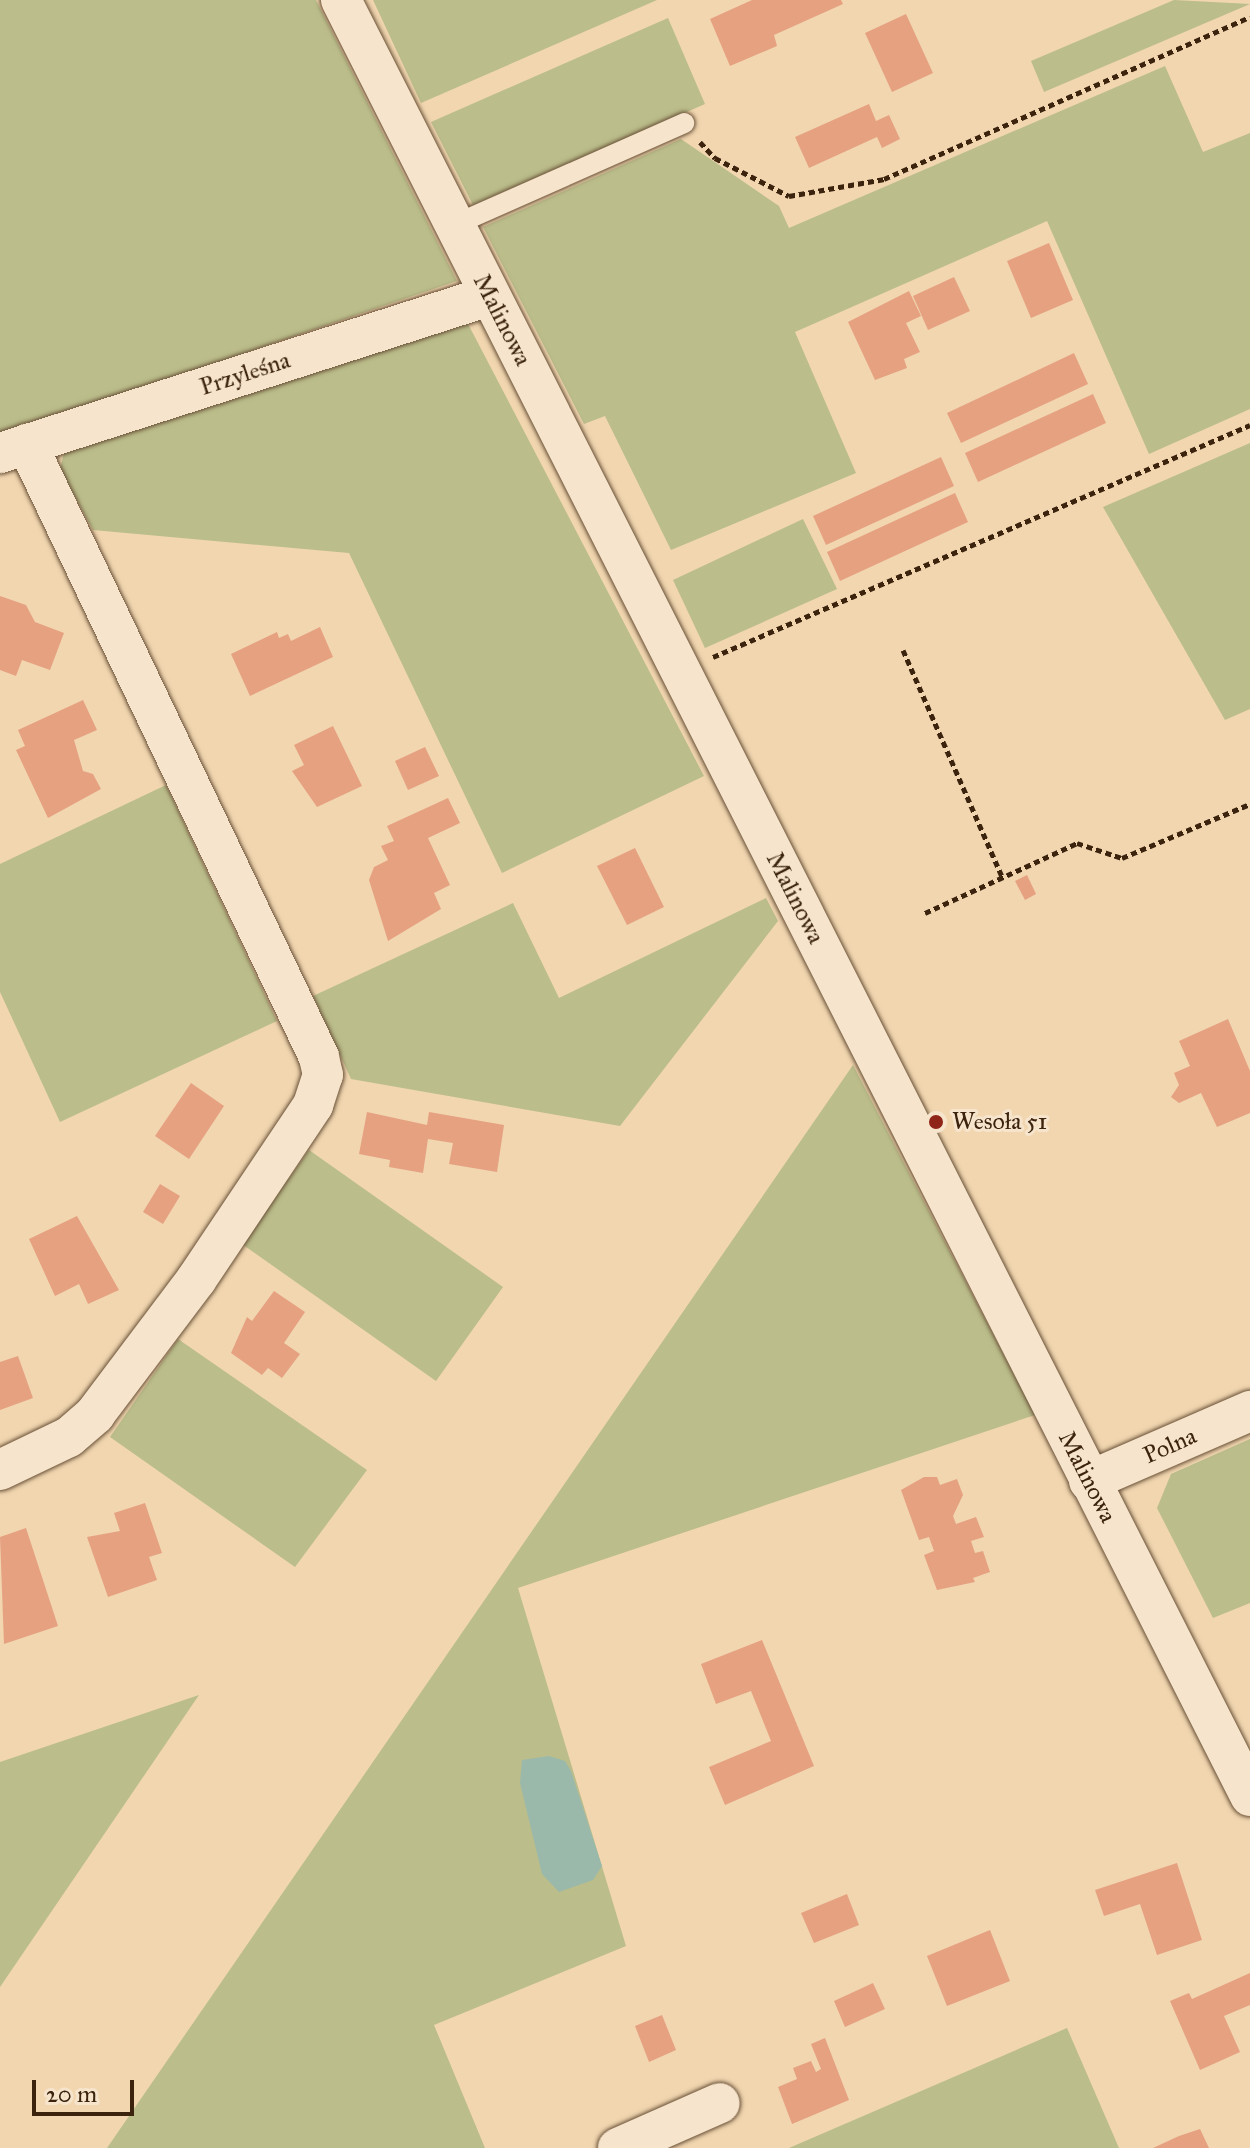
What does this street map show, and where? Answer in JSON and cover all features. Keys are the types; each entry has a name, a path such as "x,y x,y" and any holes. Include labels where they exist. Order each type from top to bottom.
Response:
{"street":[{"name":"Malinowa","path":"341,0 452,226 1250,1796"},
{"name":"Przyleśna","path":"13,448 489,296"},
{"path":"0,1470 69,1437 95,1414 196,1280 313,1105 323,1075 319,1057 13,448"},
{"name":"Polna","path":"1089,1481 1250,1411"},
{"path":"618,2148 720,2103"}],"lane":[{"path":"452,226 684,123"}],"path":[{"path":"684,123 715,158 789,196 884,179 1250,17"},
{"path":"679,671 1250,425"},
{"path":"903,650 1003,879"},
{"path":"925,913 1077,843 1122,858 1250,804"}],"green space":[{"path":"0,0 316,0 457,281 0,436"},
{"path":"373,0 657,0 421,103"},
{"path":"1174,0 1250,4 1044,92 1031,61"},
{"path":"668,18 705,104 473,205 431,122"},
{"path":"1165,66 1203,152 1250,133 1250,409 1149,454 1047,221 795,332 856,473 671,550 605,416 584,424 483,227 681,139 779,206 789,228"},
{"path":"467,322 704,776 502,873 349,553 93,530 60,469 66,445"},
{"path":"1250,443 1250,709 1225,720 1103,507"},
{"path":"803,519 837,589 705,648 673,580"},
{"path":"166,785 277,1021 60,1122 0,992 0,864"},
{"path":"766,898 778,921 620,1126 351,1079 313,996 513,903 559,998"},
{"path":"853,1065 1035,1415 518,1588 626,1946 434,2025 485,2148 107,2148"},
{"path":"309,1150 503,1287 436,1381 242,1244"},
{"path":"178,1339 367,1470 295,1567 110,1437"},
{"path":"1250,1439 1250,1603 1213,1618 1157,1508 1171,1474"},
{"path":"199,1695 0,1987 0,1762"},
{"path":"1067,2028 1119,2148 789,2148"}],"shaded area":[{"path":"549,1756 565,1761 571,1771 602,1866 593,1880 559,1892 542,1874 520,1783 522,1760"}],"building":[{"path":"752,0 841,0 843,4 774,35 777,46 730,66 710,19"},
{"path":"906,14 933,73 892,92 865,33"},
{"path":"869,104 876,121 889,115 900,139 882,148 877,137 809,168 795,137"},
{"path":"1049,243 1073,300 1031,318 1007,261"},
{"path":"954,277 970,311 928,330 913,296"},
{"path":"909,291 921,316 906,323 920,352 904,359 907,368 875,380 848,322"},
{"path":"1074,353 1088,384 961,443 947,413"},
{"path":"1093,394 1106,423 978,482 965,453"},
{"path":"941,457 954,486 826,545 813,516"},
{"path":"955,493 968,522 840,581 827,552"},
{"path":"0,596 26,605 35,622 64,633 50,670 22,660 16,676 0,670"},
{"path":"320,627 333,657 250,696 231,654 277,632 279,638 288,634 291,641"},
{"path":"83,700 97,730 74,740 83,771 93,774 101,789 48,818 16,750 25,746 18,730"},
{"path":"333,726 362,786 317,807 292,771 304,765 294,745"},
{"path":"425,747 439,776 408,790 395,761"},
{"path":"448,798 460,823 428,838 450,885 434,893 441,909 388,941 369,880 374,867 388,860 381,846 394,841 387,826"},
{"path":"635,848 664,907 627,925 597,866"},
{"path":"1027,875 1036,894 1025,900 1015,881"},
{"path":"1228,1019 1250,1071 1250,1113 1217,1127 1201,1093 1179,1103 1171,1097 1179,1085 1174,1073 1190,1066 1179,1041"},
{"path":"191,1083 224,1106 189,1159 155,1136"},
{"path":"367,1112 427,1125 429,1112 504,1125 497,1172 449,1164 453,1143 428,1139 423,1173 389,1167 390,1160 359,1154"},
{"path":"160,1184 180,1196 163,1224 143,1212"},
{"path":"77,1216 119,1290 88,1304 79,1284 55,1296 29,1239"},
{"path":"274,1291 305,1312 284,1343 300,1354 282,1378 268,1368 262,1375 231,1353 247,1317 252,1321"},
{"path":"18,1356 33,1398 0,1410 0,1362"},
{"path":"924,1477 937,1477 940,1485 957,1479 963,1495 953,1516 956,1524 976,1517 984,1537 971,1541 975,1553 983,1551 990,1572 973,1578 975,1582 937,1590 924,1555 934,1551 929,1537 919,1540 901,1490"},
{"path":"145,1503 162,1553 149,1557 157,1580 108,1597 87,1537 120,1531 114,1513"},
{"path":"26,1528 58,1626 4,1644 0,1537"},
{"path":"762,1640 814,1766 725,1805 709,1767 771,1741 751,1691 716,1704 701,1664"},
{"path":"1177,1863 1202,1940 1157,1955 1140,1904 1104,1916 1095,1890"},
{"path":"847,1894 859,1925 814,1943 801,1913"},
{"path":"990,1930 1010,1981 947,2006 927,1956"},
{"path":"1250,1973 1250,2005 1224,2016 1240,2052 1200,2070 1170,2001 1189,1993 1192,1999"},
{"path":"873,1983 885,2009 845,2027 834,2001"},
{"path":"662,2015 676,2050 649,2062 635,2026"},
{"path":"825,2038 849,2100 792,2124 778,2087 797,2079 793,2068 811,2061 816,2072 821,2069 811,2044"},
{"path":"1200,2129 1209,2148 1153,2148 1179,2136"}],"place":[{"name":"Wesoła 51","path":"936,1122"}]}
